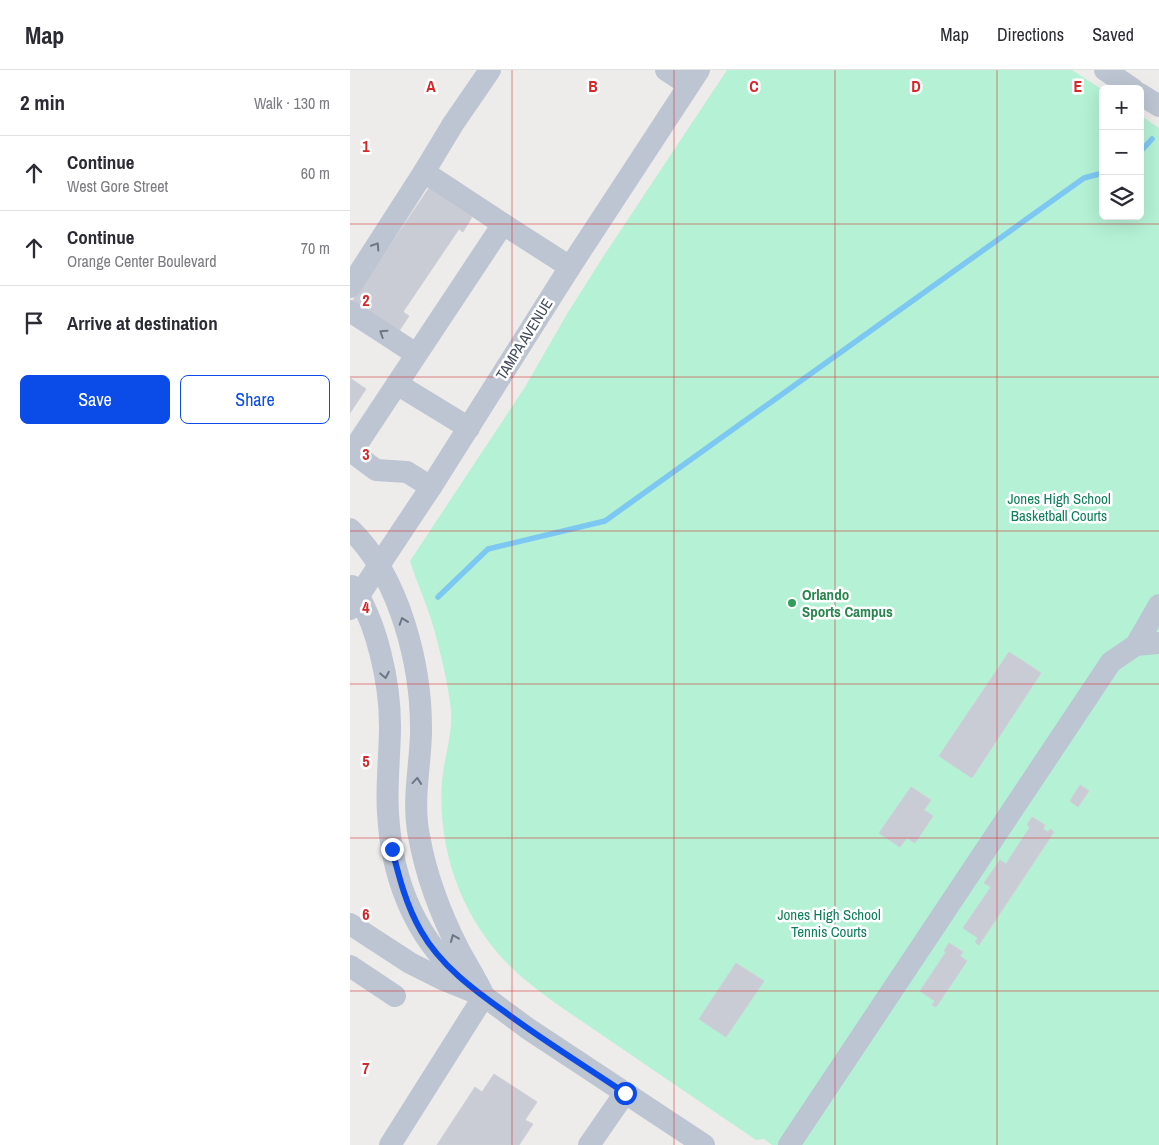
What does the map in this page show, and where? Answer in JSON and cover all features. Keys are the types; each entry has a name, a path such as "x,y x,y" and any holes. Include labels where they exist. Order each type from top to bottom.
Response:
{"street":[{"path":"350,287 453,124 490,70"},
{"path":"666,70 694,78"},
{"path":"1105,70 1127,85"},
{"name":"TAMPA AVENUE","path":"353,596 379,566 570,266 694,78"},
{"path":"1144,97 1159,106"},
{"path":"424,172 570,266"},
{"path":"431,487 407,472 376,470 351,452 503,224"},
{"path":"350,311 416,354"},
{"path":"397,384 468,428"},
{"path":"350,529 360,538 379,566 394,596 411,644 421,706 421,736 415,799 418,835 426,867 439,905 458,949 484,996"},
{"path":"353,596 377,642 389,694 388,813 392,849 409,908 422,932 439,956 464,981 527,1028 625,1093 693,1142"},
{"path":"788,1145 1111,662 1136,645 1159,605"},
{"path":"1136,645 1159,643"},
{"path":"350,924 410,963 442,979 484,996"},
{"path":"374,940 350,966 396,996"},
{"path":"390,1145 484,996"},
{"path":"589,1145 625,1093"}],"green space":[{"name":"Orlando Sports Campus","path":"727,70 1072,70 1099,87 1099,220 1144,220 1144,118 1159,128 1159,1145 772,1145 764,1139 756,1140 534,987 511,967 479,927 466,905 456,882 444,832 442,781 451,728 450,700 434,629 410,561 525,387 567,314"}],"building":[{"path":"429,188 472,217 463,232 459,229 403,312 409,316 399,331 353,300"},
{"path":"350,378 366,389 350,413"},
{"path":"1009,652 1041,673 972,778 939,756"},
{"path":"1080,785 1089,791 1078,807 1070,801"},
{"path":"911,787 931,800 924,810 933,816 915,843 907,838 900,847 879,833"},
{"path":"1032,817 1045,825 1043,829 1048,832 1050,829 1054,832 979,945 975,942 978,938 963,928 991,887 984,883 1000,860 1006,864 1030,827 1027,825"},
{"path":"949,943 963,952 960,956 967,961 936,1007 932,1005 935,1001 920,991 946,952 944,951"},
{"path":"736,963 764,981 726,1037 699,1019"},
{"path":"494,1074 537,1102 525,1120 533,1124 519,1145 437,1145 475,1087 482,1092"}],"waterway":[{"path":"1144,148 1152,139"},
{"path":"438,597 488,549 605,521 1084,178 1099,174"}],"place":[{"name":"Orlando Sports Campus","path":"792,603"}],"route":[{"path":"392,849 409,908 422,932 439,956 464,981 527,1028 625,1093"}],"park label":[{"name":"Jones High School Basketball Courts","path":"1059,506"},
{"name":"Jones High School Tennis Courts","path":"829,922"}]}
